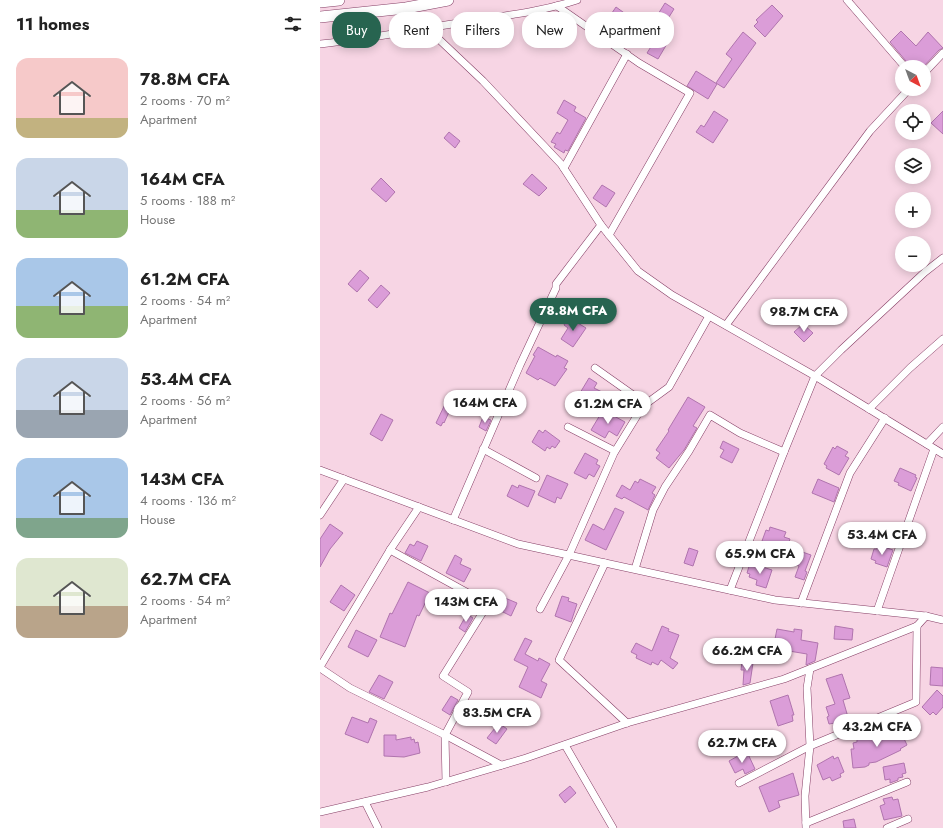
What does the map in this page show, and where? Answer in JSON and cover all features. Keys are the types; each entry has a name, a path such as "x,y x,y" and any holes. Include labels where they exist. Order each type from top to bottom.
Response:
{"main road":[{"path":"320,2 339,0"},
{"path":"320,17 406,8 448,0"}],"street":[{"path":"443,25 558,6 577,0"},
{"path":"847,0 899,60"},
{"path":"558,6 627,54 690,93 609,235"},
{"path":"320,44 354,41 389,35"},
{"path":"443,43 483,81 564,168 601,224 638,271 672,295 815,376 943,454"},
{"path":"931,66 943,53"},
{"path":"564,168 627,54"},
{"path":"726,325 870,132 903,96"},
{"path":"453,520 520,365 556,288 556,284 601,224"},
{"path":"730,590 815,376 925,272 943,258"},
{"path":"540,609 568,555 614,451 643,406 669,388 709,316"},
{"path":"869,409 910,368 943,339"},
{"path":"595,368 646,404"},
{"path":"635,569 654,510 665,486 689,451 710,415 740,433 784,452"},
{"path":"801,603 850,473 885,418"},
{"path":"568,427 614,451"},
{"path":"927,444 943,427"},
{"path":"483,449 536,478"},
{"path":"877,611 934,449"},
{"path":"320,470 518,544 775,600 926,616 943,620"},
{"path":"320,515 344,480"},
{"path":"419,507 390,550 320,668 350,688 445,735 500,765"},
{"path":"390,550 488,604 443,676 468,692 445,735 446,782"},
{"path":"605,563 559,660 627,723"},
{"path":"320,812 446,782 565,745 627,723 784,679 917,626 926,616"},
{"path":"739,783 810,746 916,702 917,626"},
{"path":"810,669 807,688 810,746 805,796 806,826 907,782"},
{"path":"565,745 612,828"},
{"path":"365,802 378,828"},
{"path":"887,828 908,819"}],"building":[{"path":"665,3 674,9 672,12 659,12"},
{"path":"772,5 783,16 765,37 754,26 758,22 756,20"},
{"path":"616,7 623,12 613,12"},
{"path":"901,31 916,46 928,32 943,48 930,60 905,60 890,42"},
{"path":"743,32 756,43 724,88 716,83 732,59 726,54"},
{"path":"650,48 664,48 658,59 647,53"},
{"path":"696,71 717,84 708,99 687,86"},
{"path":"564,100 576,107 574,111 586,118 568,151 565,150 564,153 554,147 556,144 551,142 557,132 560,134 568,120 557,113"},
{"path":"714,111 728,120 713,143 696,132 701,125 704,127"},
{"path":"943,111 943,134 931,123"},
{"path":"449,132 460,141 455,148 444,138"},
{"path":"532,174 547,188 539,196 523,184"},
{"path":"381,178 395,192 386,202 371,189"},
{"path":"602,185 615,193 606,207 593,198"},
{"path":"360,270 369,278 357,292 348,284"},
{"path":"381,285 390,293 377,308 368,300"},
{"path":"568,317 586,328 573,347 561,339 568,328 564,325"},
{"path":"803,324 813,333 804,342 794,332"},
{"path":"538,347 556,357 557,355 568,361 564,368 567,369 555,386 540,378 538,380 526,373"},
{"path":"589,378 597,383 594,388 606,394 600,404 580,393"},
{"path":"688,397 705,407 693,426 697,428 684,450 669,468 656,458 660,453 656,450 669,431 668,430"},
{"path":"448,398 454,401 444,423 443,422 441,426 436,423"},
{"path":"603,410 625,422 617,436 609,431 605,438 591,430"},
{"path":"381,414 393,420 382,441 370,434"},
{"path":"483,417 491,420 486,431 479,427"},
{"path":"539,430 543,433 545,430 560,441 555,448 552,446 550,449 547,447 545,451 532,442"},
{"path":"723,441 739,449 732,463 720,457 724,450 720,448"},
{"path":"837,446 848,452 845,456 849,458 839,475 826,468 827,466 824,464 833,447 835,449"},
{"path":"585,453 598,460 596,464 600,466 594,477 589,474 586,479 574,473"},
{"path":"900,468 916,475 915,477 917,478 911,491 898,485 899,483 894,481"},
{"path":"547,475 568,484 561,499 557,497 555,503 538,495"},
{"path":"640,479 656,487 652,493 655,495 648,510 624,497 622,499 616,496 622,485 630,490 635,481 638,483"},
{"path":"818,479 839,488 834,502 812,493"},
{"path":"512,485 518,488 519,485 535,491 528,507 507,496"},
{"path":"615,508 624,512 606,550 585,540 593,524 604,530"},
{"path":"330,524 343,533 330,549 320,567 320,539"},
{"path":"770,527 786,532 784,537 790,539 786,550 762,541 766,530 769,531"},
{"path":"417,541 428,546 421,561 405,553 410,544 414,546"},
{"path":"733,543 741,545 738,555 730,553"},
{"path":"878,545 893,550 887,567 875,563 876,561 871,559 874,549 877,549"},
{"path":"689,548 698,551 693,566 684,563"},
{"path":"791,548 811,555 805,571 807,572 804,580 795,577 799,566 787,561"},
{"path":"455,555 462,559 460,564 471,569 464,582 446,573"},
{"path":"750,563 772,570 766,588 756,585 757,580 749,577 750,574 747,573"},
{"path":"408,582 430,593 419,616 417,615 405,647 380,637 390,613 392,614"},
{"path":"341,585 355,595 344,611 330,602"},
{"path":"562,596 569,598 568,601 577,604 571,622 555,616"},
{"path":"505,598 517,603 511,616 499,610"},
{"path":"467,614 473,618 465,632 459,628"},
{"path":"662,626 669,629 668,631 679,635 670,658 678,663 673,669 661,660 658,665 652,662 651,665 636,658 637,655 631,652 636,643 652,651"},
{"path":"835,626 853,629 852,640 834,639"},
{"path":"777,629 794,632 794,629 802,630 801,640 818,643 815,661 806,665 807,654 771,648"},
{"path":"356,630 377,640 368,657 348,647"},
{"path":"525,638 532,641 525,654 538,661 539,658 550,664 541,681 547,684 541,698 519,687 528,667 514,660"},
{"path":"742,661 753,663 750,683 743,685 744,670 741,670"},
{"path":"931,667 943,668 943,686 930,685"},
{"path":"842,674 850,698 843,700 850,724 837,729 835,723 829,724 827,717 829,716 826,707 835,704 826,679"},
{"path":"379,675 393,682 384,699 369,692"},
{"path":"937,690 943,696 943,707 936,715 933,712 930,715 922,707"},
{"path":"788,695 794,715 792,715 793,721 778,726 770,701"},
{"path":"451,696 458,700 450,715 442,710"},
{"path":"352,717 368,723 370,718 377,721 368,743 345,734"},
{"path":"499,723 507,729 496,744 487,738"},
{"path":"898,726 907,745 900,749 901,750 876,762 869,763 869,765 865,767 853,768 851,749 854,749 853,743 857,742 857,739 882,737 880,733 892,727 893,729"},
{"path":"384,735 396,735 396,740 411,737 411,740 414,739 415,743 418,742 420,753 404,757 384,756"},
{"path":"748,754 755,769 745,774 743,769 735,773 729,761 738,756 739,758"},
{"path":"833,756 834,759 838,757 844,772 840,774 841,777 832,781 830,777 823,780 817,765"},
{"path":"904,763 906,773 902,774 903,777 890,783 890,779 885,780 883,767"},
{"path":"793,773 799,795 778,801 780,807 769,812 759,787"},
{"path":"570,786 576,793 565,803 559,795"},
{"path":"892,797 893,800 898,799 902,816 884,820 880,806 885,804 883,799"},
{"path":"854,819 856,828 844,828 843,821"}]}
